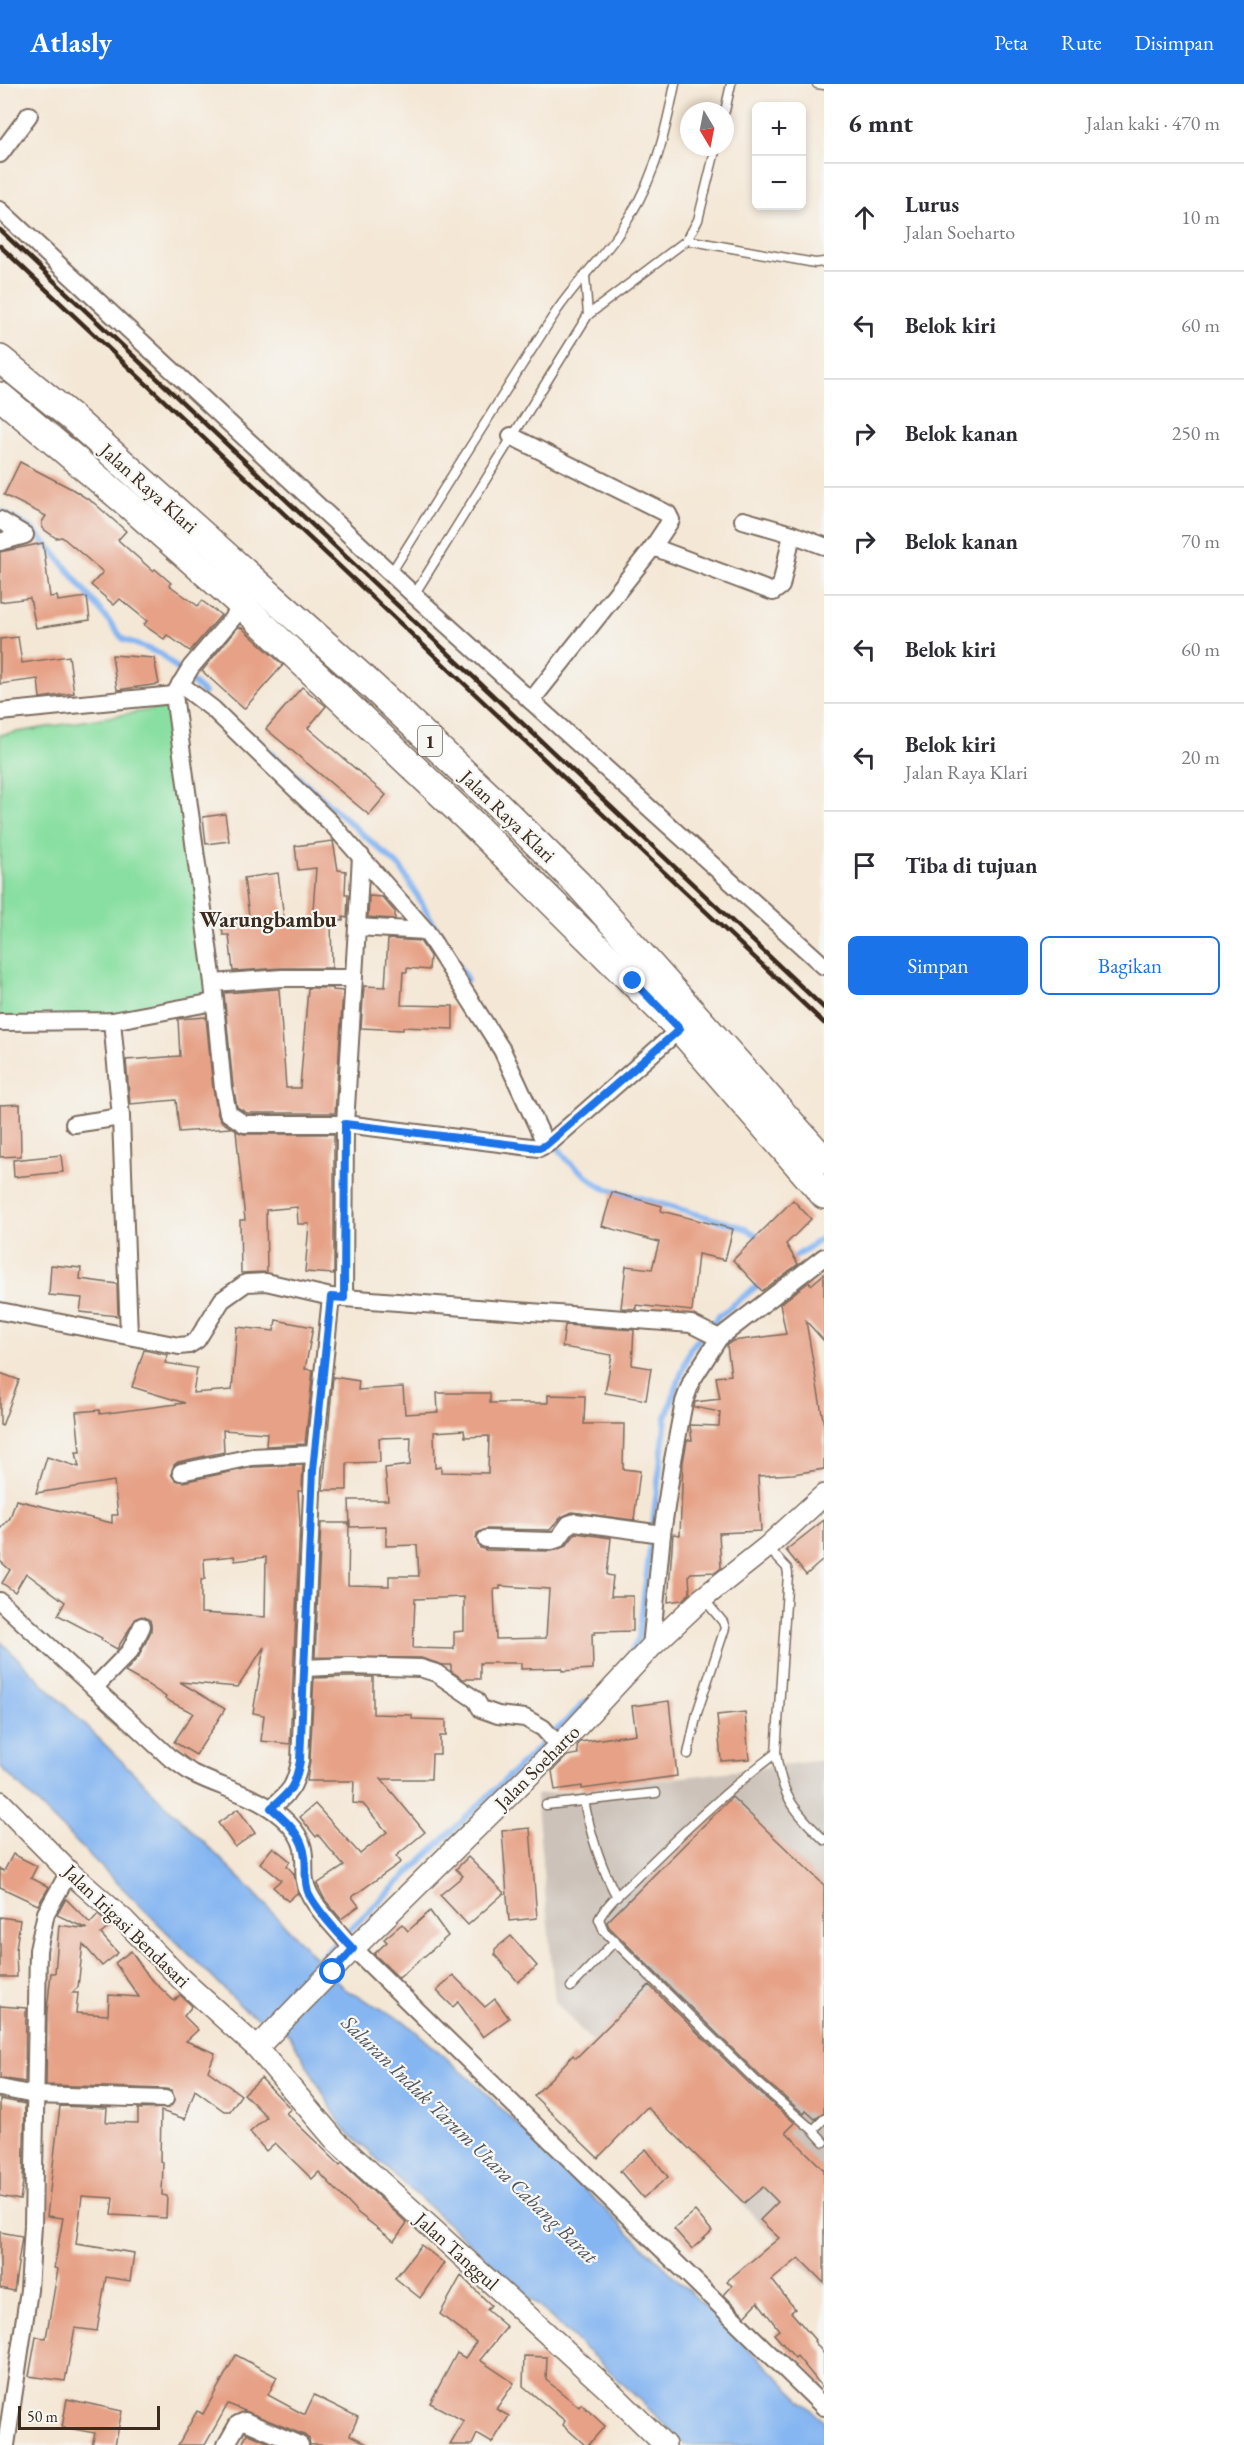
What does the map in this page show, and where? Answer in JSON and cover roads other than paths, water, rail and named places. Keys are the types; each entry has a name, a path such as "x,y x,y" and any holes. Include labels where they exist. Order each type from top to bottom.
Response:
{"main road":[{"name":"Jalan Raya Klari","path":"0,359 70,416 372,686 492,799 578,884 818,1154"},
{"name":"Jalan Raya Klari","path":"0,396 128,504 243,606 469,820 680,1029 824,1195"},
{"path":"469,820 492,799"}],"street":[{"path":"0,154 29,115"},
{"path":"0,210 414,595 824,966"},
{"path":"511,436 668,514 670,520 653,547 531,701"},
{"path":"0,520 25,535 0,542"},
{"path":"743,520 824,546"},
{"path":"653,547 773,592 782,586 792,534"},
{"path":"0,712 182,681 243,606"},
{"path":"182,681 331,823 426,931 502,1050 551,1141"},
{"path":"182,681 223,1088 228,1113 235,1119 243,1124 262,1125 345,1124 539,1148 551,1141 680,1029"},
{"path":"271,1808 290,1792 296,1783 300,1761 315,1454 338,1297 345,1124 361,856"},
{"path":"357,927 426,931"},
{"path":"213,983 282,978 353,978"},
{"path":"0,1022 112,1022 214,1002"},
{"path":"112,1022 121,1117 129,1335"},
{"path":"74,1124 121,1117"},
{"path":"651,1647 654,1532 684,1402 692,1380 716,1336 824,1257"},
{"path":"0,1311 179,1346 189,1345 197,1340 222,1300 246,1283 266,1282 338,1297 691,1324 716,1336"},
{"path":"181,1472 252,1457 315,1454"},
{"name":"Jalan Soeharto","path":"257,2048 333,1972 350,1945 558,1743 651,1647 703,1598 767,1546 824,1495"},
{"path":"486,1539 552,1541 558,1539 569,1524 575,1522 654,1532"},
{"path":"0,1601 169,1757 192,1773 271,1808 290,1825 302,1843 305,1857 305,1881 309,1893 350,1945 824,2407"},
{"path":"94,1688 130,1651 142,1626"},
{"path":"304,1668 350,1666 420,1668 436,1673 476,1700 481,1709 498,1715 525,1718 543,1728 558,1743"},
{"name":"Jalan Irigasi Bendasari","path":"0,1802 69,1872 124,1920 181,1979 257,2048"},
{"path":"6,2445 29,2290 33,2225 38,1950 46,1913 69,1872"},
{"name":"Jalan Tanggul","path":"257,2048 336,2140 604,2385 665,2445"},
{"path":"0,2088 34,2095 165,2099"},
{"path":"226,2445 238,2424 246,2421 300,2445"}],"lane":[{"path":"391,573 557,311 617,236 648,185 662,146 675,84"},
{"path":"726,102 731,84"},
{"path":"817,84 824,85"},
{"path":"414,595 588,315 687,240 698,220 714,156"},
{"path":"687,240 815,263 824,262"},
{"path":"585,276 588,315"},
{"path":"767,1546 787,1568 788,1574 776,1753 778,1771 788,1801 824,1840"},
{"path":"688,1754 697,1713 725,1628 723,1622 703,1598"},
{"path":"776,1753 733,1785 708,1808 617,1898 599,1920 604,1930 756,2081 824,2142"},
{"path":"546,1805 656,1793"},
{"path":"584,1800 591,1836 602,1869 617,1898"},
{"path":"571,1987 615,1941"},
{"path":"813,2130 824,2119"}],"water":[{"name":"Saluran Induk Tarum Utara Cabang Barat","path":"0,1641 245,1883 346,1990 404,2021 478,2086 824,2422 824,2445 686,2445 614,2375 343,2128 289,2034 245,2010 0,1766"}],"waterway":[{"path":"0,511 32,529 53,551 123,639 161,654 204,693"},
{"path":"252,736 401,868 467,980"},
{"path":"554,1142 568,1161 601,1187 745,1228 762,1239"},
{"path":"789,1261 824,1237"},
{"path":"627,1660 639,1638 666,1417 690,1349 719,1316 762,1282"},
{"path":"313,1965 587,1701"}],"railway":[{"path":"0,230 824,1008"},
{"path":"0,246 824,1023"}],"district":[{"name":"Warungbambu","path":"268,919"}]}
